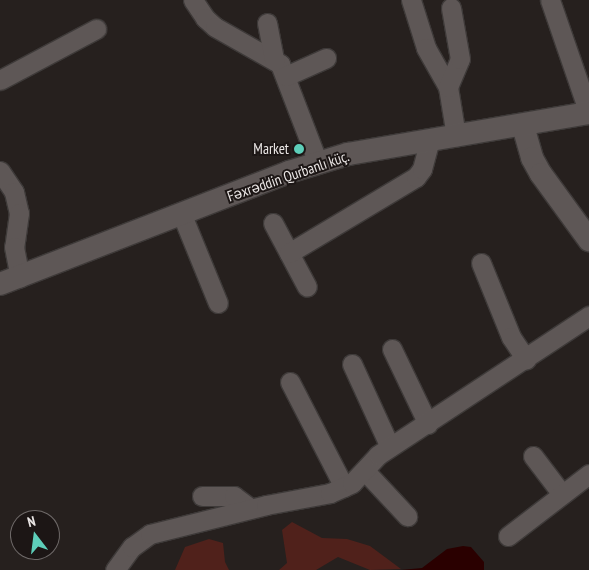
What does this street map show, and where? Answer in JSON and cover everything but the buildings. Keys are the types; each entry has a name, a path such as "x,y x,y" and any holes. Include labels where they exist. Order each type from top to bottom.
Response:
{"street":[{"path":"193,0 205,18 215,27 274,60 286,76 318,163"},
{"path":"411,0 426,48 448,87 456,136"},
{"path":"550,0 589,113"},
{"path":"448,87 460,59 451,8"},
{"path":"267,23 274,60"},
{"path":"0,80 96,29"},
{"path":"286,76 326,58"},
{"name":"Fəxrəddin Qurbanlı küç.","path":"10,280 318,163 387,145 523,126 589,113"},
{"path":"523,126 532,158 541,174 589,240"},
{"path":"290,253 416,177 422,169 430,140"},
{"path":"0,171 14,192 19,213 10,280"},
{"path":"182,214 218,303"},
{"path":"273,223 308,287"},
{"path":"481,263 511,337 526,359"},
{"path":"115,570 132,547 150,534 251,508 301,500 344,487 365,471 390,447 428,424 589,316"},
{"path":"392,350 428,424"},
{"path":"352,364 390,447"},
{"path":"290,382 344,487"},
{"path":"533,456 562,494"},
{"path":"365,471 407,516"},
{"path":"508,536 589,474"},
{"path":"202,496 234,496 251,508"}],"shaded area":[{"path":"292,522 322,538 347,539 370,546 401,569 370,570 338,557 316,570 279,570 287,563 282,530"},
{"path":"209,539 223,543 225,562 229,570 175,570 185,547"},
{"path":"463,546 471,547 484,562 484,570 400,570 422,568 447,549"}],"place":[{"name":"Market","path":"299,149"}]}
